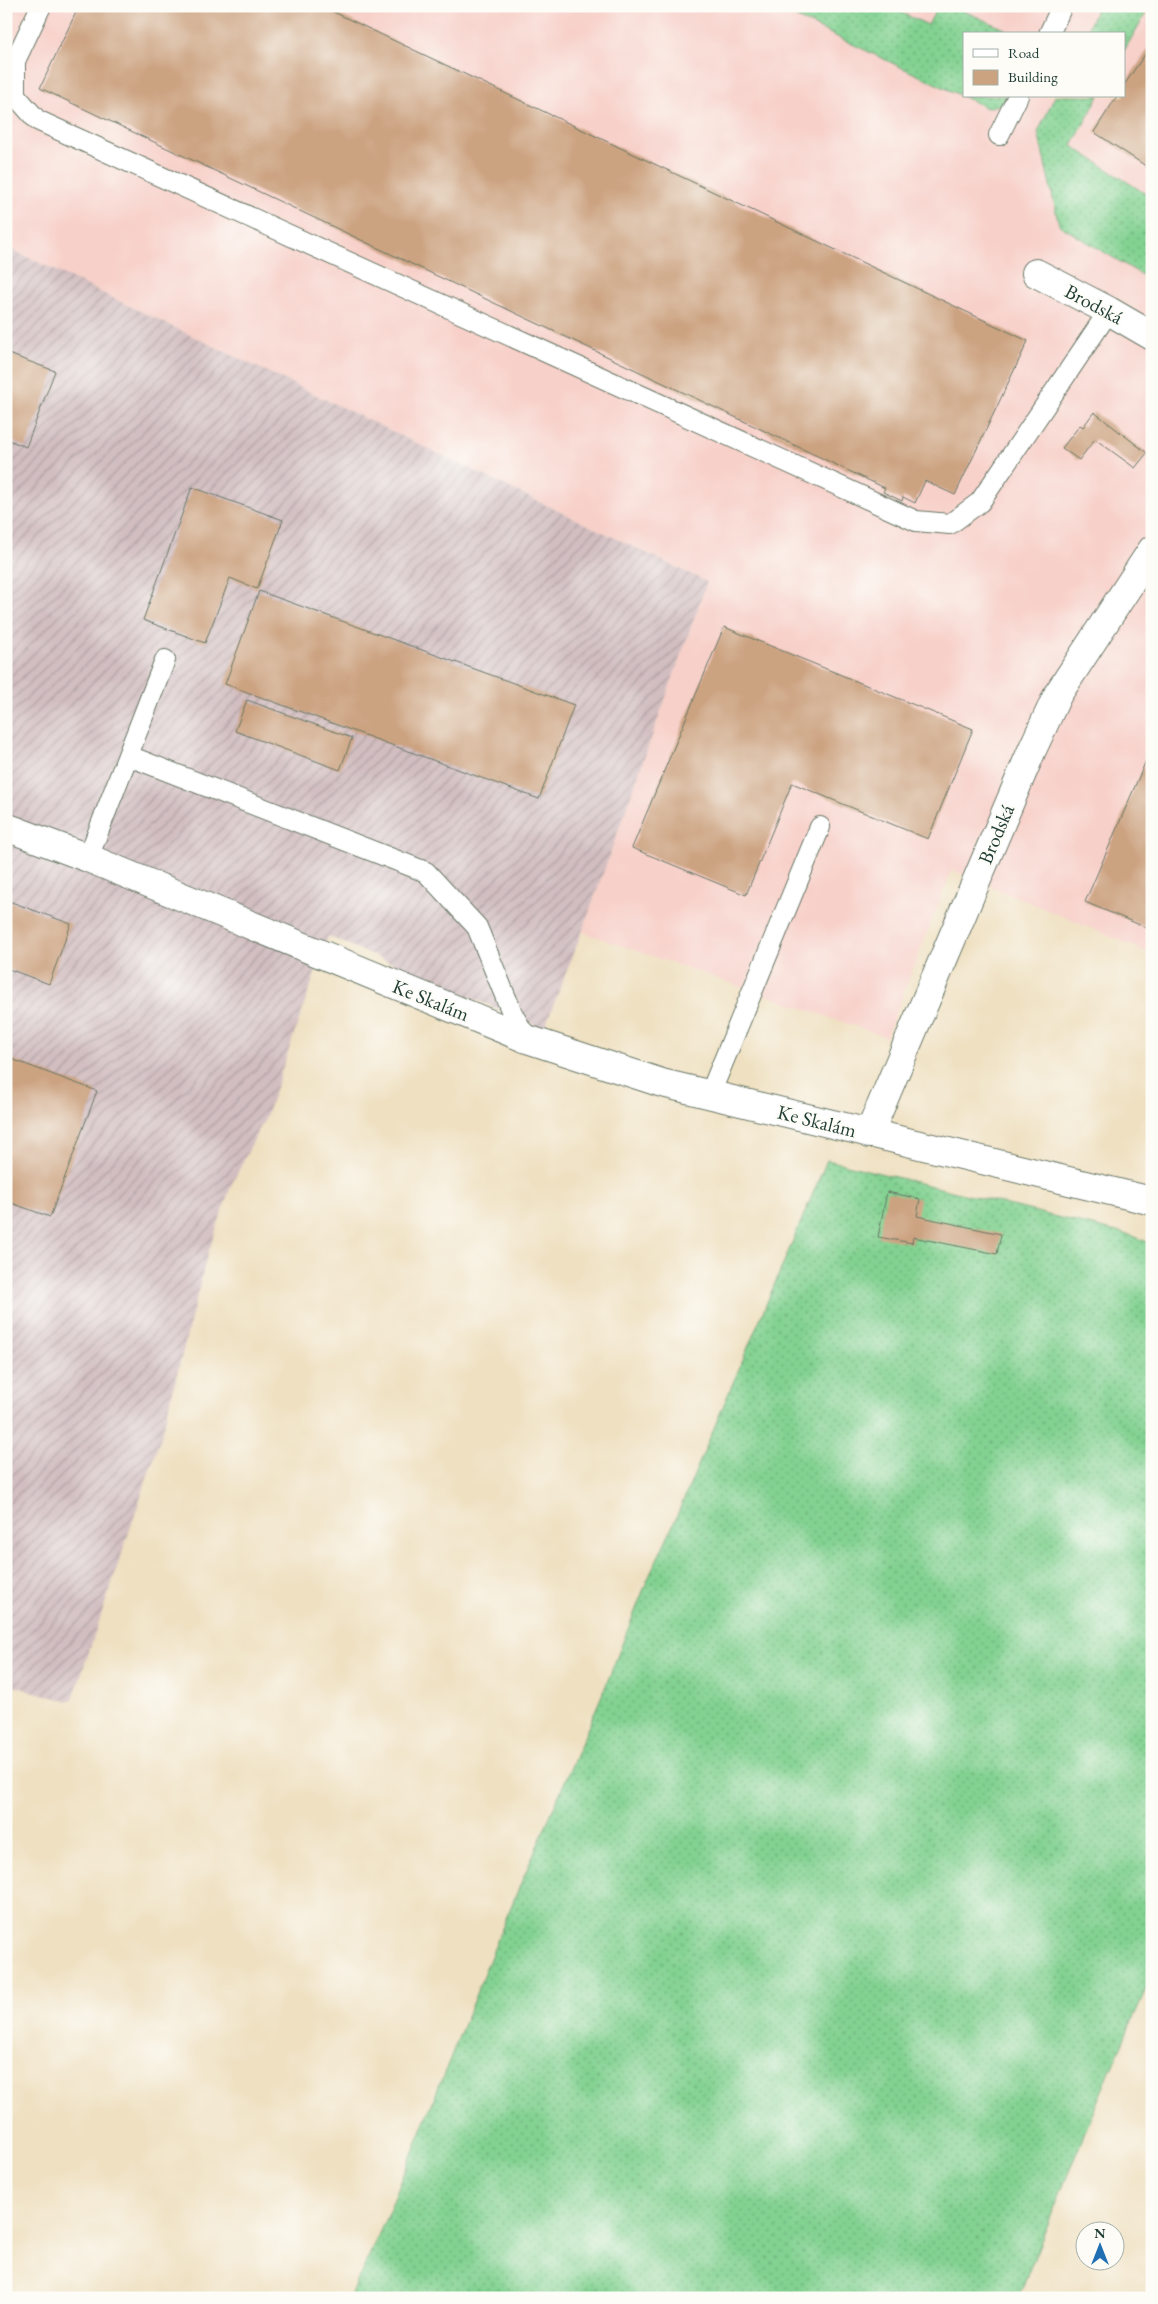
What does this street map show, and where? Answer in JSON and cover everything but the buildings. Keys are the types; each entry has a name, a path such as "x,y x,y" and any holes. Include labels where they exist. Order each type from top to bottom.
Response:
{"street":[{"name":"Brodská","path":"1036,273 1152,336"},
{"name":"Brodská","path":"869,1134 1032,750 1058,694 1152,550"},
{"name":"Ke Skalám","path":"6,828 88,858 527,1040 662,1083 1152,1202"}],"lane":[{"path":"41,6 15,61 15,95 37,120 916,521 950,524 980,502 1109,311"},
{"path":"1050,32 1062,6"},
{"path":"999,135 1017,98"},
{"path":"88,858 166,660"},
{"path":"129,756 426,872 478,927 514,1015 527,1040"},
{"path":"710,1094 820,827"}],"shaded area":[{"path":"6,6 1152,6 1152,954 952,870 886,1037 582,932 707,582 6,247"},
{"path":"6,247 707,582 582,932 544,1029 328,936 265,1119 231,1186 207,1256 161,1437 73,1699 67,1701 6,1684"}],"green space":[{"path":"772,6 887,6 928,25 938,6 952,6 1005,29 1007,32 963,32 963,97"},
{"path":"1098,6 1150,6 1126,48 1126,32 1086,32"},
{"path":"966,98 1005,98 1002,104 987,108"},
{"path":"1054,98 1098,98 1072,146 1152,198 1152,281 1059,225 1038,132"},
{"path":"827,1160 1133,1236 1152,1244 1152,1975 1100,2095 1018,2298 350,2298 390,2209 507,1916 602,1695 647,1581 673,1525"}]}
